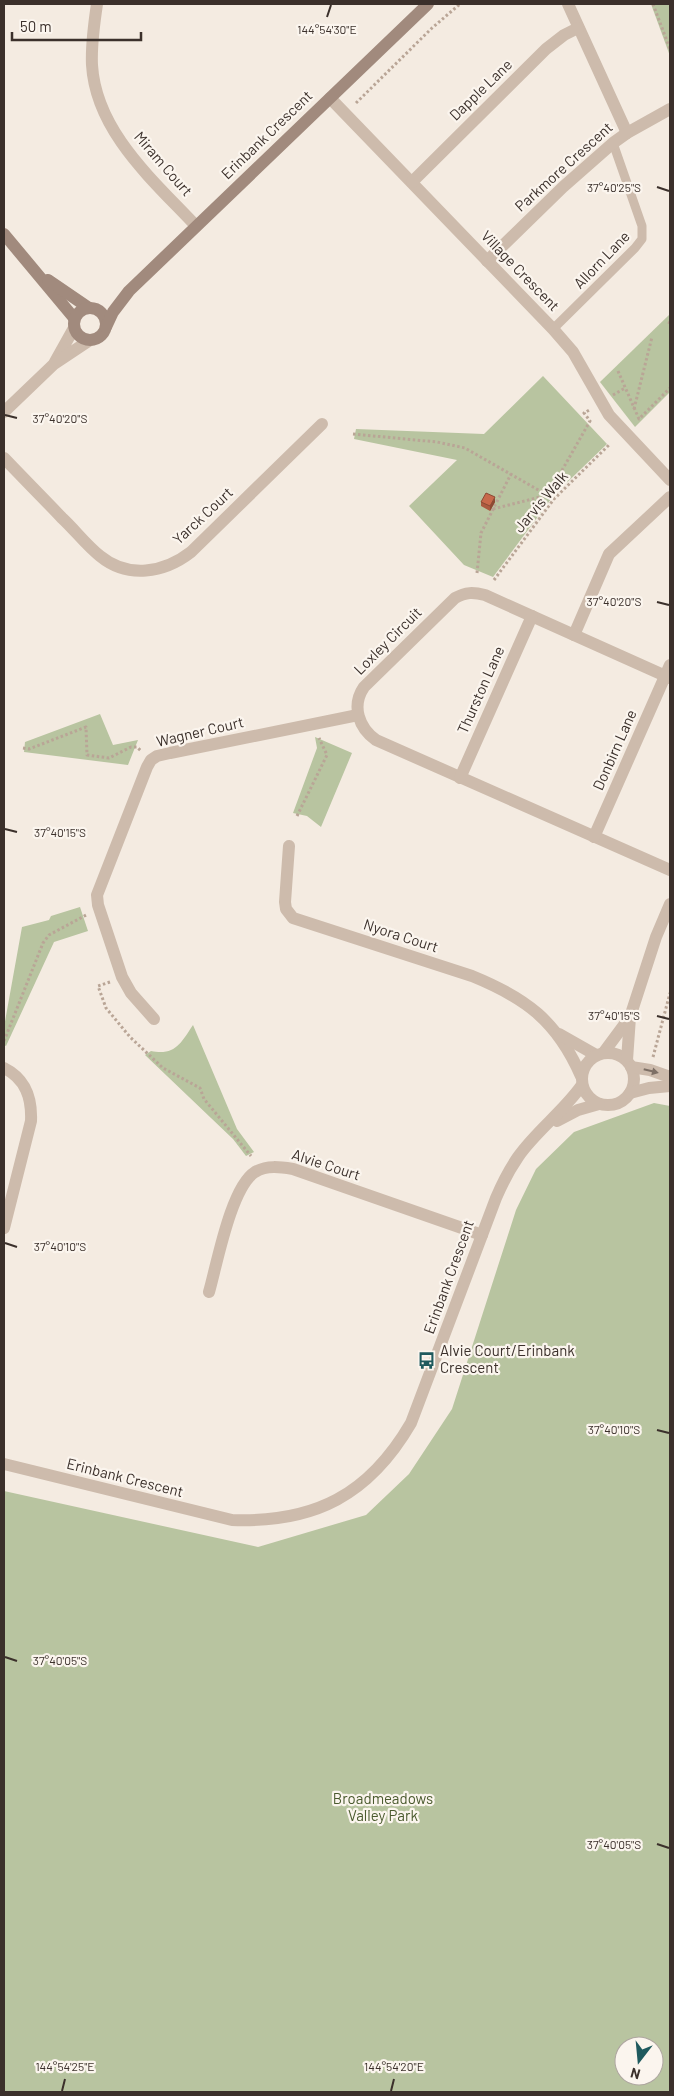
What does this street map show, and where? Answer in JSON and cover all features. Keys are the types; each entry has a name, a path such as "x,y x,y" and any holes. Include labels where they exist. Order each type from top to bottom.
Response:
{"street":[{"name":"Miram Court","path":"97,4 92,45 92,66 95,84 103,109 112,128 127,151 196,226"},
{"name":"Erinbank Crescent","path":"106,327 113,312 130,291 428,4"},
{"path":"568,4 627,133"},
{"name":"Dapple Lane","path":"412,182 546,49 578,28"},
{"name":"Village Crescent","path":"330,98 553,328 573,352 601,402 622,430 670,480"},
{"name":"Parkmore Crescent","path":"487,261 562,187 613,143 670,109"},
{"path":"4,234 36,272 74,323 80,337 90,340"},
{"path":"4,412 54,364 90,340 100,336 106,327 104,316 36,272"},
{"name":"Erinbank Crescent","path":"92,308 130,291"},
{"path":"54,364 80,311 92,308"},
{"name":"Yarck Court","path":"4,458 100,556 122,568 150,571 179,561 191,552 322,424"},
{"path":"574,635 609,554 670,496"},
{"name":"Loxley Circuit","path":"358,715 358,702 364,687 455,598 464,593 473,592 485,595 574,635 669,673"},
{"name":"Thurston Lane","path":"460,778 532,616"},
{"name":"Donbirn Lane","path":"594,836 669,673"},
{"path":"358,715 362,727 376,740 670,870"},
{"name":"Wagner Court","path":"154,1019 131,993 122,977 98,905 97,895 151,760 157,756 170,753 358,715"},
{"name":"Nyora Court","path":"289,846 285,902 286,909 293,918 472,976 499,987 522,1000 542,1017 572,1056 581,1080"},
{"path":"670,904 653,944 630,1018 629,1063 634,1082 630,1093 622,1101 615,1104 599,1104 585,1093 581,1080 588,1060 600,1054 613,1053 629,1063 670,1077"},
{"path":"600,1054 630,1018"},
{"name":"Nyora Court","path":"556,1033 600,1054"},
{"path":"4,1068 21,1080 28,1091 31,1121 4,1228"},
{"name":"Erinbank Crescent","path":"4,1464 232,1520 278,1519 297,1516 332,1502 348,1493 381,1466 398,1446 411,1423 506,1176 518,1156 571,1101 581,1080"},
{"path":"630,1093 649,1088 670,1086"},
{"name":"Erinbank Crescent","path":"548,1125 578,1110 599,1104"},
{"name":"Alvie Court","path":"209,1292 234,1201 246,1181 254,1173 263,1169 279,1167 293,1169 482,1235"}],"lane":[{"name":"Allorn Lane","path":"553,328 642,239 642,226 613,143"}],"path":[{"path":"344,112 460,4"},
{"path":"653,4 670,49"},
{"path":"634,410 652,337"},
{"path":"618,370 639,418 670,388"},
{"path":"494,509 548,495 590,421 584,413 625,388"},
{"path":"353,434 453,444 471,451 554,499"},
{"name":"Jarvis Walk","path":"494,580 554,499 610,444"},
{"path":"477,573 481,533 511,474"},
{"path":"297,816 327,755 320,740 316,724"},
{"path":"23,748 29,748 86,728 88,754 109,758 131,747 137,747 151,760"},
{"path":"4,1041 43,943 48,935 85,916 98,905"},
{"path":"122,977 98,986 106,1008 130,1037 163,1068 200,1088 208,1104 252,1156"},
{"path":"650,1070 670,993"}],"green space":[{"path":"651,4 670,4 670,56"},
{"path":"670,314 670,392 635,427 600,382"},
{"path":"543,376 607,444 554,495 493,577 464,565 409,506 457,460 354,439 356,429 484,434"},
{"path":"100,714 113,745 138,740 128,765 24,752 25,742"},
{"path":"315,737 352,753 321,827 307,816 293,813 317,748"},
{"path":"80,907 88,931 54,942 6,1046 4,1045 4,1027 22,927 49,920 51,916"},
{"path":"193,1025 237,1129 254,1152 246,1156 233,1139 145,1055 151,1051 166,1052 177,1047"},
{"name":"Broadmeadows Valley Park","path":"654,1103 670,1106 670,2092 4,2092 4,1491 258,1547 366,1515 409,1474 452,1409 516,1210 536,1169 574,1132"}],"building":[{"path":"486,493 495,497 490,506 481,502"}],"place":[{"name":"Alvie Court/Erinbank Crescent","path":"426,1360"}]}
